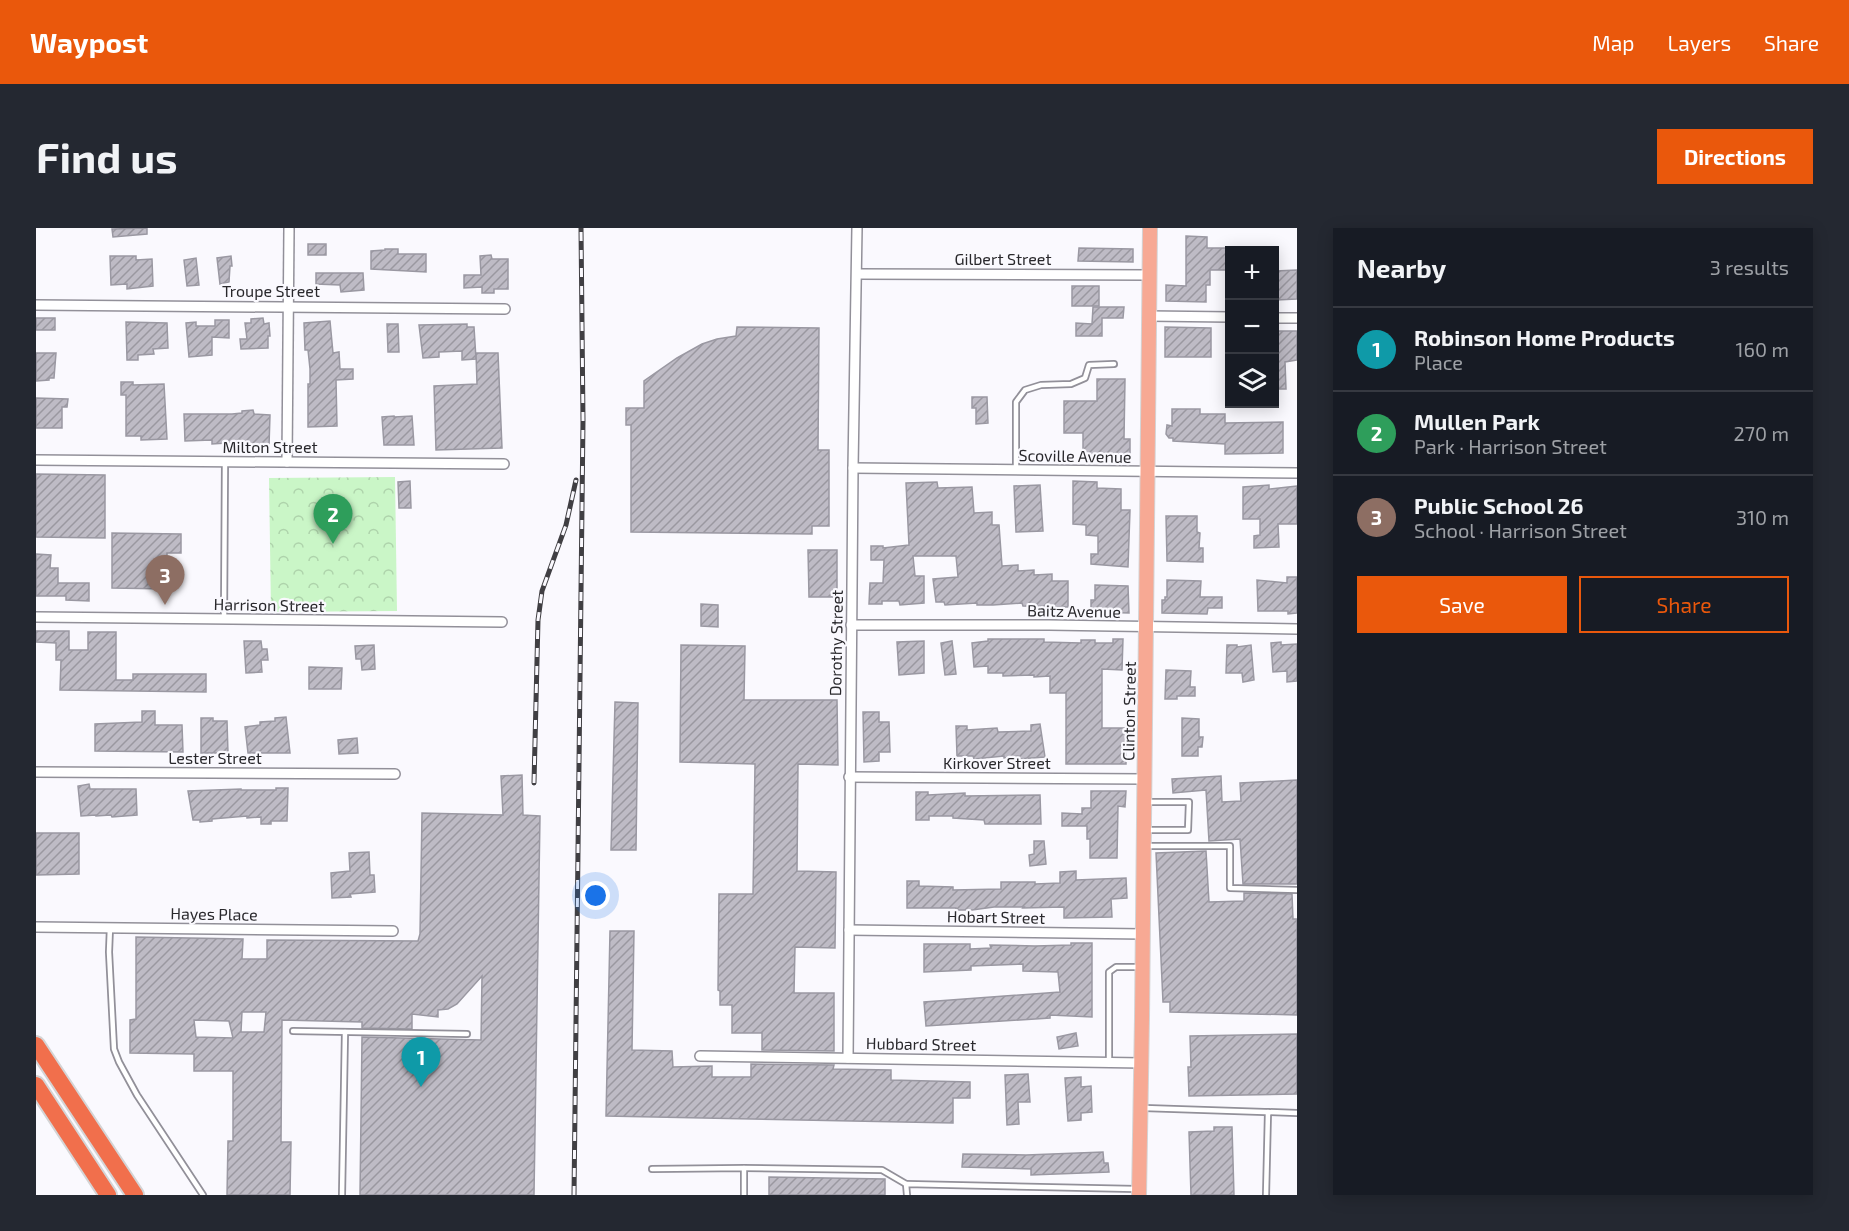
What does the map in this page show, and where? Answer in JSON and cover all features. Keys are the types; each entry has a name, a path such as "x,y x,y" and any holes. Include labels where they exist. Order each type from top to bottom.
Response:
{"highway":[{"path":"36,1046 135,1195"},
{"path":"38,1088 108,1195"}],"main road":[{"name":"Clinton Street","path":"1139,1192 1150,228"}],"street":[{"name":"Dorothy Street","path":"848,1058 849,777 857,228"},
{"path":"287,462 289,229"},
{"name":"Gilbert Street","path":"857,274 1149,274"},
{"name":"Troupe Street","path":"36,305 505,309"},
{"path":"1149,316 1225,317"},
{"path":"1279,318 1297,318"},
{"name":"Milton Street","path":"36,460 504,464"},
{"name":"Scoville Avenue","path":"853,468 1297,473"},
{"name":"Harrison Street","path":"36,617 502,622"},
{"name":"Baitz Avenue","path":"851,625 1297,629"},
{"name":"Lester Street","path":"36,772 395,774"},
{"name":"Kirkover Street","path":"849,777 1144,779"},
{"name":"Hayes Place","path":"36,927 393,931"},
{"name":"Hobart Street","path":"849,930 1143,934"},
{"name":"Hubbard Street","path":"700,1056 1142,1063"}],"lane":[{"path":"1016,470 1016,402 1025,390 1041,385 1071,384 1085,378 1089,365 1114,364"},
{"path":"224,620 225,462"},
{"path":"1144,802 1189,802 1188,830 1144,830"},
{"path":"1144,846 1230,846 1230,888 1297,890"},
{"path":"110,927 109,952 114,1049 137,1095 202,1195"},
{"path":"1109,1063 1109,972 1116,967 1143,966"},
{"path":"293,1031 467,1034"},
{"path":"342,1195 345,1032"},
{"path":"1141,1108 1297,1113"},
{"path":"1266,1195 1268,1112"},
{"path":"651,1168 882,1170 906,1184 1139,1192"},
{"path":"744,1168 744,1195"},
{"path":"906,1184 907,1195"}],"green space":[{"path":"395,477 397,611 271,612 269,478"}],"building":[{"path":"147,228 147,234 113,237 112,229"},
{"path":"1186,236 1207,237 1207,248 1225,248 1225,270 1210,270 1210,285 1206,285 1206,302 1166,301 1166,285 1186,286"},
{"path":"308,244 326,244 326,255 308,255"},
{"path":"1079,248 1133,249 1133,262 1078,261"},
{"path":"398,249 398,254 426,254 426,272 371,269 371,251"},
{"path":"491,255 492,259 508,259 508,289 494,289 494,293 482,293 482,287 464,288 464,275 481,275 480,256"},
{"path":"110,256 136,256 136,260 152,259 153,286 127,289 127,284 111,285"},
{"path":"231,256 229,282 220,284 217,258"},
{"path":"196,258 199,285 187,286 184,260"},
{"path":"1297,270 1297,299 1279,300 1279,271"},
{"path":"316,273 363,273 364,290 341,292 340,285 316,284"},
{"path":"1072,286 1099,286 1099,306 1072,306"},
{"path":"1093,307 1124,307 1123,318 1102,318 1102,336 1076,336 1076,323 1092,324"},
{"path":"36,318 55,318 55,330 36,330"},
{"path":"263,318 264,324 269,323 268,348 241,349 240,339 247,339 245,323 251,323 251,319"},
{"path":"215,320 229,320 229,338 212,337 212,355 189,357 186,323 196,322 196,326 215,326"},
{"path":"330,321 333,353 339,352 340,369 353,369 353,379 336,380 337,426 308,427 310,369 308,350 305,350 304,323"},
{"path":"126,322 167,323 168,348 153,349 154,354 138,355 138,360 127,360"},
{"path":"387,324 398,324 399,352 388,352"},
{"path":"467,324 467,327 474,327 476,359 462,360 462,351 439,352 439,357 423,358 419,325"},
{"path":"737,327 819,328 818,450 829,450 829,526 812,526 812,534 631,532 631,425 626,425 626,408 644,408 644,381 702,344 736,336"},
{"path":"1165,327 1211,328 1211,357 1165,357"},
{"path":"1279,331 1297,331 1297,360 1285,362 1286,389 1279,389"},
{"path":"36,353 56,353 54,378 36,381"},
{"path":"476,353 498,353 502,448 436,450 434,386 477,384"},
{"path":"1097,379 1125,379 1124,439 1130,439 1130,457 1083,456 1083,433 1064,433 1064,401 1097,401"},
{"path":"121,382 133,382 133,385 164,384 167,439 141,440 141,436 126,436 126,395 121,395"},
{"path":"972,397 987,397 988,423 976,424 976,408 972,408"},
{"path":"36,398 68,399 67,407 62,407 62,428 36,428"},
{"path":"1172,409 1200,409 1200,414 1225,414 1225,423 1283,422 1283,453 1225,454 1225,444 1173,441 1173,438 1169,438 1166,434 1167,425 1172,426"},
{"path":"253,410 254,414 270,415 269,446 243,446 242,442 212,444 212,440 185,441 184,414 232,414"},
{"path":"412,416 414,445 384,445 382,417"},
{"path":"36,474 105,475 105,538 36,537"},
{"path":"410,481 411,508 399,508 398,482"},
{"path":"1073,481 1097,482 1097,488 1121,489 1121,510 1130,510 1128,567 1091,564 1091,554 1098,554 1098,536 1086,535 1086,525 1073,524"},
{"path":"937,482 938,488 972,487 974,513 992,512 992,525 999,525 1002,566 1018,565 1018,571 1034,570 1034,575 1052,574 1052,581 1068,581 1068,607 1023,606 1022,603 945,605 944,602 936,602 933,579 958,577 956,556 913,556 915,576 924,576 924,603 900,605 899,601 882,601 882,604 869,604 870,583 883,583 884,560 871,560 871,546 883,546 883,548 909,545 906,483"},
{"path":"1040,485 1043,531 1016,532 1014,486"},
{"path":"1269,485 1269,489 1297,486 1297,524 1278,524 1279,547 1254,548 1254,536 1260,535 1260,519 1243,519 1243,487"},
{"path":"1166,516 1197,516 1197,532 1200,533 1199,548 1203,548 1203,562 1167,561"},
{"path":"112,533 181,534 181,553 167,553 167,589 112,588"},
{"path":"808,550 837,550 837,597 809,597"},
{"path":"36,554 51,555 50,568 58,568 58,583 89,583 89,601 66,600 66,596 36,596"},
{"path":"1287,577 1297,577 1297,613 1258,611 1257,580 1287,583"},
{"path":"1167,580 1201,581 1200,597 1222,597 1222,608 1208,608 1207,614 1162,613 1162,600 1167,597"},
{"path":"1095,585 1128,586 1129,613 1091,612 1091,600 1095,600"},
{"path":"701,604 718,605 718,627 701,626"},
{"path":"36,631 69,631 69,650 88,650 88,632 116,632 116,680 133,680 133,674 206,674 206,692 60,690 61,660 56,660 56,643 36,642"},
{"path":"988,639 1044,639 1044,642 1081,643 1081,640 1095,640 1095,643 1113,643 1113,639 1123,639 1122,670 1102,669 1102,728 1126,728 1126,764 1066,764 1066,693 1050,693 1050,676 1003,676 1003,673 988,673 988,666 974,667 972,643 988,641"},
{"path":"244,641 261,641 262,649 267,649 268,660 261,660 262,672 246,673"},
{"path":"924,641 924,673 899,675 897,642"},
{"path":"952,641 956,674 945,675 941,643"},
{"path":"1281,642 1281,645 1297,644 1297,681 1287,682 1287,671 1273,672 1271,643"},
{"path":"374,645 375,669 362,670 361,659 356,659 355,646"},
{"path":"681,645 745,646 744,700 837,700 838,765 798,764 797,871 836,872 835,948 795,947 794,993 834,993 834,1051 762,1050 762,1033 732,1033 732,1005 720,1005 720,991 718,990 719,894 753,894 755,764 680,762"},
{"path":"1227,645 1237,645 1237,647 1251,645 1254,680 1243,682 1242,673 1226,673"},
{"path":"309,667 342,668 341,689 309,689"},
{"path":"1166,670 1191,671 1190,687 1195,687 1195,696 1165,699"},
{"path":"615,702 638,703 636,850 611,850"},
{"path":"142,711 155,711 155,725 182,725 183,752 95,751 95,724 142,722"},
{"path":"863,712 879,712 879,722 889,722 890,752 879,752 879,761 864,762"},
{"path":"286,717 290,753 248,753 245,727"},
{"path":"201,718 227,721 228,753 201,753"},
{"path":"1182,718 1199,719 1199,737 1203,737 1202,747 1198,747 1198,756 1182,756"},
{"path":"1040,724 1045,757 1018,759 1018,756 1004,758 1004,756 974,759 973,756 957,756 956,726 967,726 967,730 997,728 998,732 1031,731 1031,725"},
{"path":"357,738 358,753 339,754 338,740"},
{"path":"522,775 523,815 540,816 534,1195 360,1195 362,1037 481,1040 482,976 457,1004 448,1009 438,1010 438,1017 412,1014 412,1029 362,1028 362,1022 282,1020 281,1142 291,1142 290,1195 227,1195 228,1141 233,1141 233,1071 194,1071 194,1054 130,1053 130,1020 136,1019 136,937 243,939 242,959 267,959 267,940 418,941 422,813 503,815 501,776","holes":["242,1012 266,1012 264,1032 241,1032","194,1020 229,1021 233,1038 196,1037"]},
{"path":"1221,776 1222,802 1241,801 1240,783 1297,780 1297,884 1243,884 1240,839 1209,841 1206,790 1173,793 1172,779"},
{"path":"89,784 90,789 136,789 137,815 81,816 78,786"},
{"path":"276,788 288,788 287,821 271,821 271,824 261,824 261,817 247,818 247,816 200,822 200,820 193,820 188,791 276,790"},
{"path":"1091,791 1126,791 1125,807 1118,806 1117,858 1090,858 1087,826 1062,826 1062,813 1082,814 1082,808 1091,808"},
{"path":"916,792 928,792 928,795 965,793 965,796 1040,795 1041,824 985,824 984,820 953,818 953,816 929,816 929,820 916,820"},
{"path":"36,833 79,833 79,874 36,875"},
{"path":"1034,841 1044,841 1046,864 1030,866 1029,855 1034,854"},
{"path":"1206,851 1209,902 1244,901 1244,893 1292,894 1293,919 1297,919 1297,1015 1170,1012 1170,1002 1163,1002 1156,853"},
{"path":"369,852 370,875 374,875 375,892 332,898 331,873 350,871 349,853"},
{"path":"1076,871 1076,880 1126,878 1127,898 1111,899 1112,917 1064,918 1064,907 994,907 972,910 907,908 907,881 919,881 919,886 953,887 953,890 1001,889 1001,882 1060,883 1060,872"},
{"path":"610,931 634,931 632,1050 672,1051 673,1067 712,1066 712,1077 751,1077 751,1064 834,1065 833,1069 891,1070 891,1080 970,1082 970,1098 953,1098 953,1123 606,1116"},
{"path":"1071,943 1092,943 1092,1017 1050,1015 1050,1018 926,1026 924,1002 1060,992 1058,972 1023,971 1023,964 971,966 971,970 924,972 924,944 970,944 970,949 991,948 990,945 1035,946 1071,945"},
{"path":"1076,1033 1078,1046 1059,1049 1057,1037"},
{"path":"1297,1034 1297,1094 1189,1096 1190,1036"},
{"path":"1028,1074 1030,1102 1018,1102 1019,1124 1007,1125 1005,1075"},
{"path":"1081,1077 1081,1087 1091,1086 1092,1112 1081,1113 1081,1120 1068,1121 1065,1078"},
{"path":"1214,1127 1232,1127 1234,1195 1191,1195 1189,1132 1214,1131"},
{"path":"1103,1152 1104,1163 1108,1163 1109,1172 1031,1175 1031,1169 962,1167 963,1154 1026,1155"},
{"path":"769,1177 885,1179 885,1195 769,1195"}],"railway":[{"path":"574,1195 583,420 581,228"},
{"path":"534,783 538,620 542,591 566,525 576,480"}],"place":[{"name":"Mullen Park","path":"333,544"},
{"name":"Public School 26","path":"165,605"},
{"name":"Robinson Home Products","path":"421,1087"}]}
